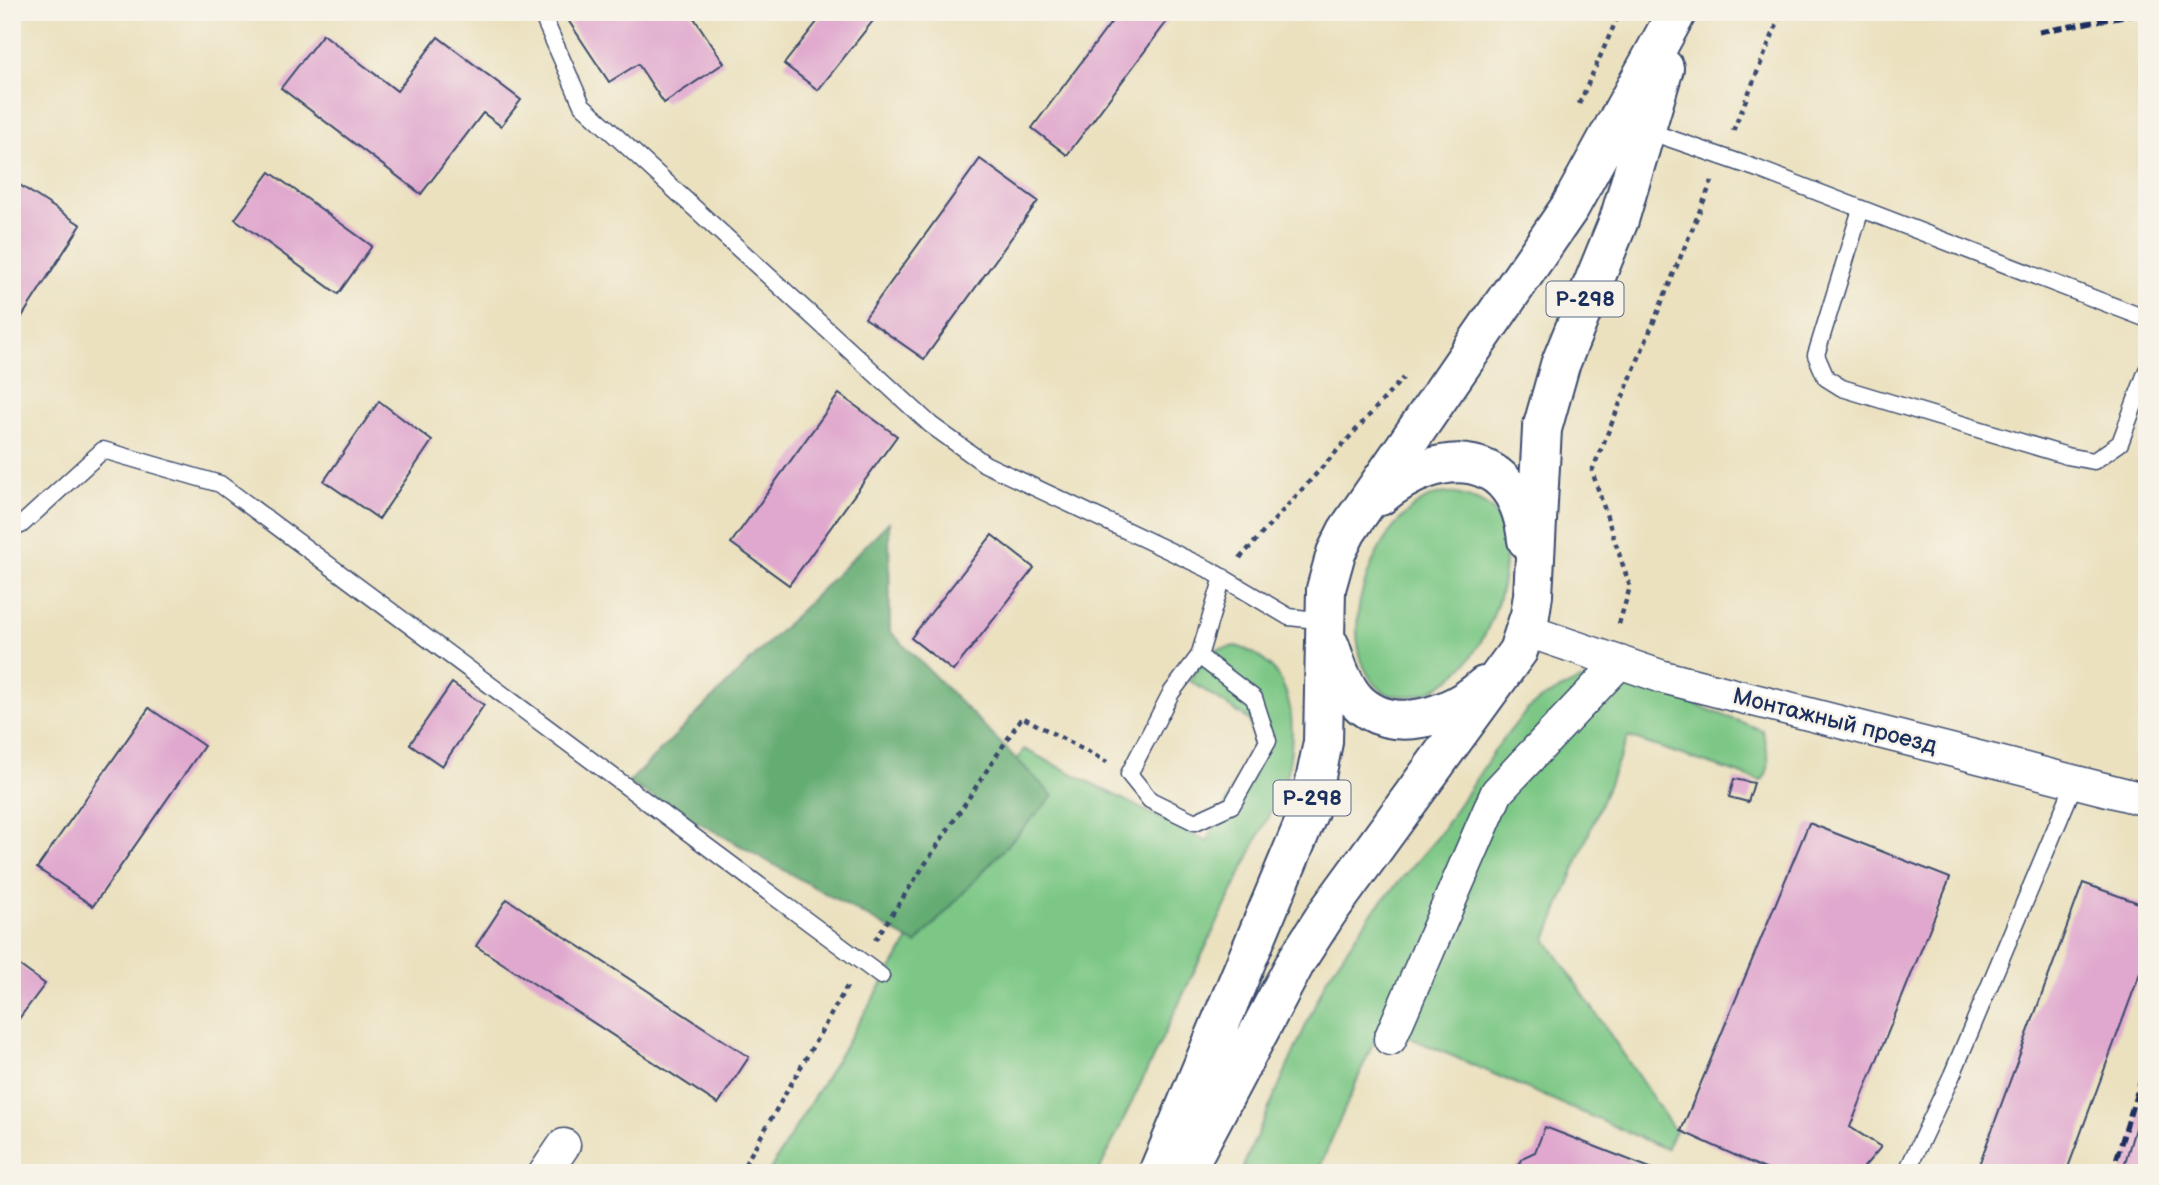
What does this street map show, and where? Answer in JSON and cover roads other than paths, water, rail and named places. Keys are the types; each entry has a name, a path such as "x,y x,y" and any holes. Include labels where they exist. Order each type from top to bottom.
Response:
{"highway":[{"name":"Р-298","path":"1326,628 1341,679 1368,710 1393,719 1419,719 1453,708 1475,695 1522,629 1544,419 1581,309 1619,220 1679,12"},
{"name":"Р-298","path":"1158,1173 1296,846 1317,780 1325,715 1326,589 1336,553 1361,511 1570,207 1679,12"},
{"name":"Р-298","path":"1361,511 1401,479 1422,469 1442,462 1482,467 1505,485 1521,513 1522,629"},
{"path":"1184,1173 1290,974 1327,913 1522,629"},
{"name":"Р-298","path":"1144,1173 1220,1022"},
{"path":"1209,1173 1255,1038"}],"street":[{"name":"Монтажный проезд","path":"1522,629 1676,680 2147,800"},
{"path":"1390,1039 1497,792 1614,660"},
{"path":"545,1173 564,1144"}],"lane":[{"path":"541,12 582,105 931,425 985,464 1223,577 1289,617 1326,628"},
{"path":"1645,130 1722,156 2147,319"},
{"path":"1861,209 1816,355 1826,378 1842,388 2094,461 2120,443 2147,370"},
{"path":"12,528 21,525 103,450 220,484 860,963 881,976"},
{"path":"1199,656 1254,698 1268,741 1232,805 1195,822 1150,800 1129,774 1171,693 1199,656 1223,577"},
{"path":"1906,1173 1952,1075 2075,782"}],"railway":[{"path":"2039,32 2146,12"},
{"path":"2112,1173 2147,1060"}]}
